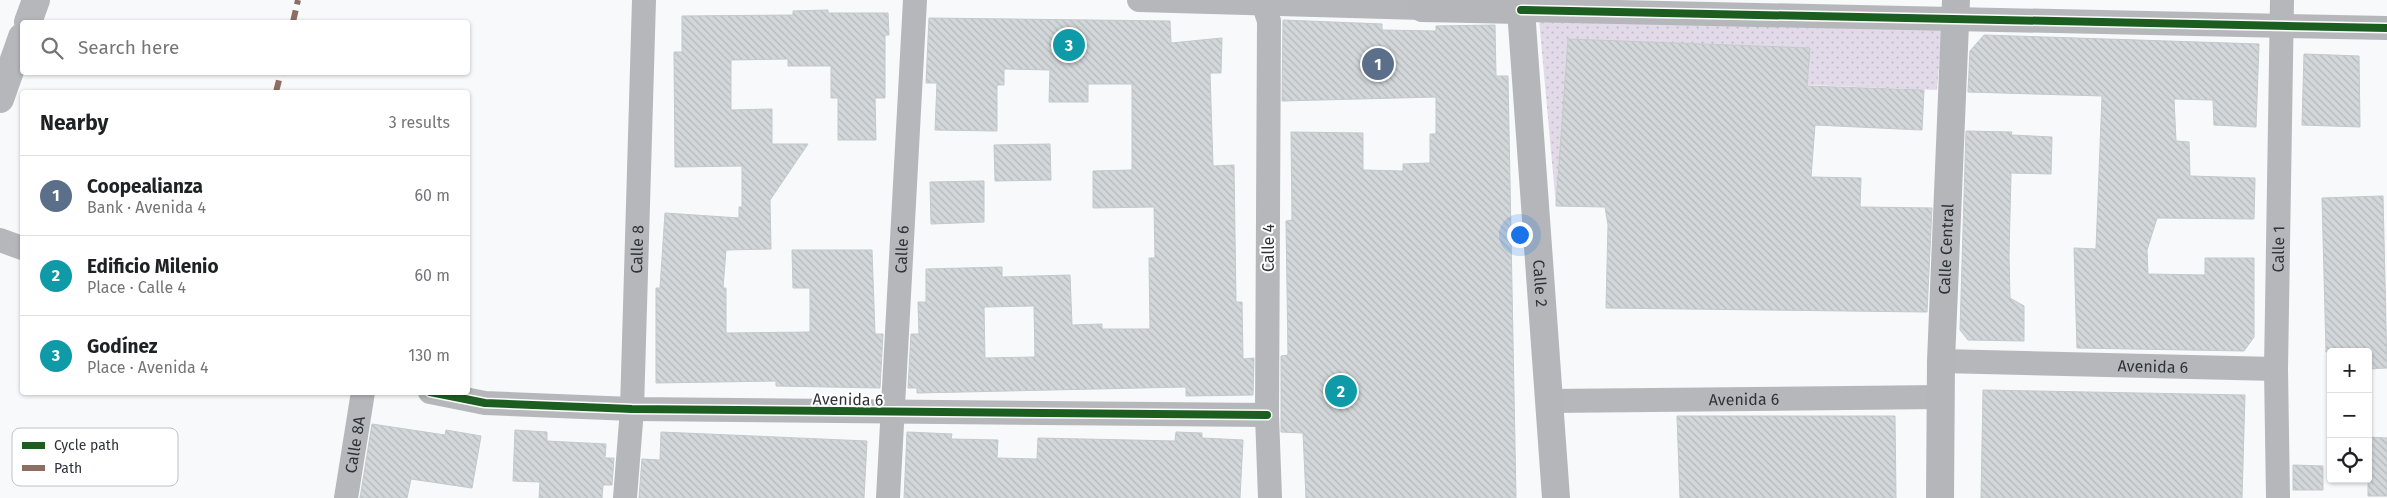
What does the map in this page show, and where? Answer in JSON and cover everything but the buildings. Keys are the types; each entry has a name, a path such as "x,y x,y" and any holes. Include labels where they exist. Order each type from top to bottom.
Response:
{"main road":[{"path":"1422,4 1520,10"},
{"name":"Calle Central","path":"1940,498 1941,360 1956,9"},
{"name":"Calle 2","path":"1520,10 1556,498"}],"street":[{"path":"29,20 36,0"},
{"name":"Calle 8","path":"625,498 632,409 644,0"},
{"name":"Calle 6","path":"888,498 915,0"},
{"path":"1140,0 1422,4"},
{"name":"Calle 1","path":"2278,498 2276,370 2282,0"},
{"name":"Calle 4","path":"1262,1 1269,21 1267,415 1270,498"},
{"path":"1520,10 1956,9 2281,25 2387,28"},
{"path":"0,99 20,43"},
{"path":"0,240 20,247"},
{"name":"Avenida 6","path":"1941,360 2276,370"},
{"name":"Calle 8A","path":"346,498 363,395"},
{"name":"Avenida 6","path":"445,395 485,403 632,409 893,413 1267,415"},
{"name":"Avenida 6","path":"1548,401 1940,397"}],"shaded area":[{"path":"1539,19 1942,30 1937,90 1807,85 1810,48 1568,39 1556,206"}],"marked path":[{"path":"293,20 298,0"},
{"path":"276,90 280,75"}],"cycle path":[{"path":"1521,10 2387,28"},
{"path":"445,395 485,403 632,409 1267,415"}],"place":[{"name":"Godínez","path":"1069,45"},
{"name":"Coopealianza","path":"1378,64"},
{"name":"Edificio Milenio","path":"1341,391"}]}
